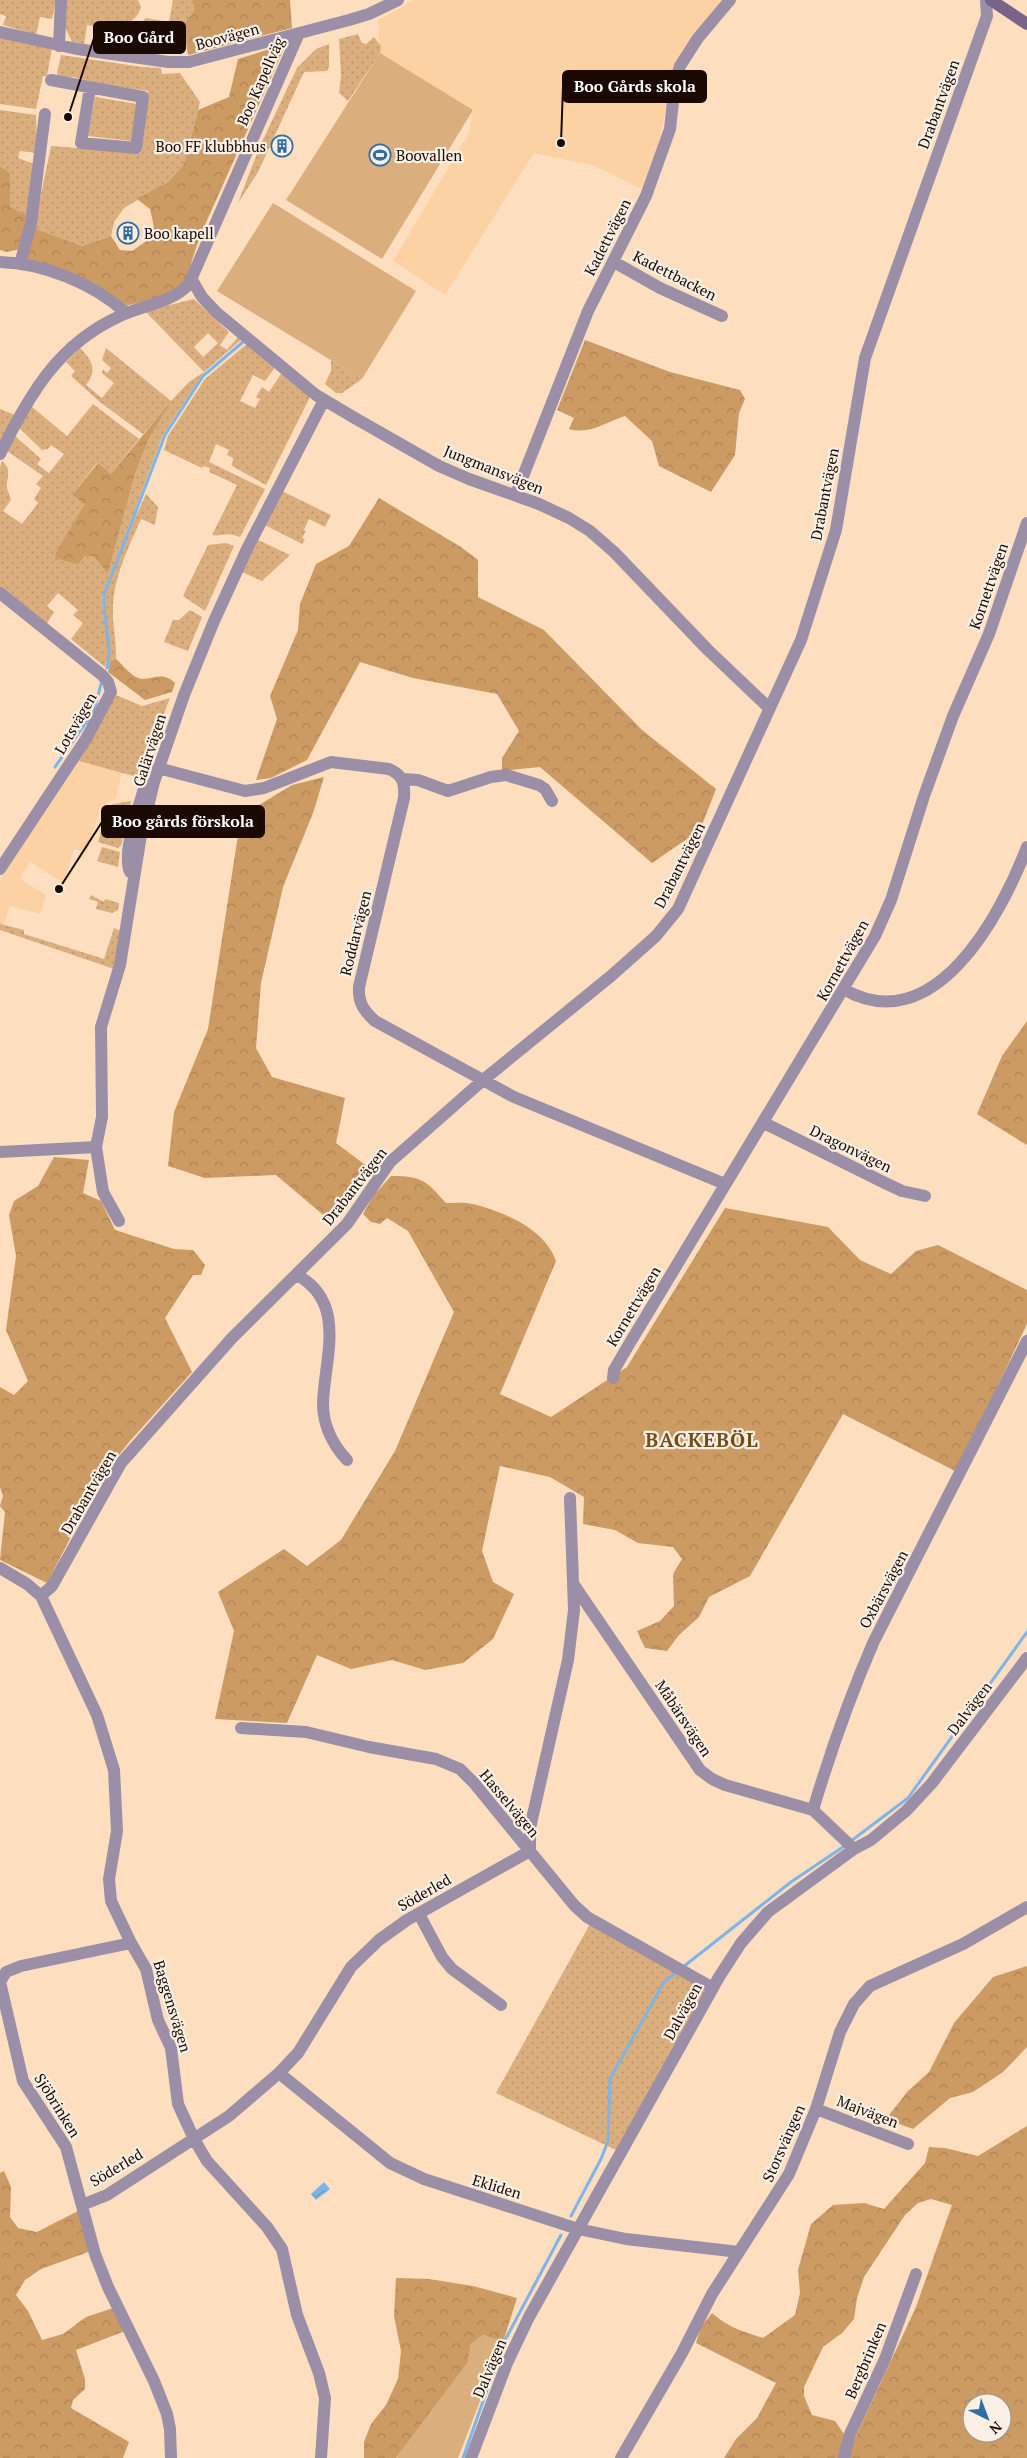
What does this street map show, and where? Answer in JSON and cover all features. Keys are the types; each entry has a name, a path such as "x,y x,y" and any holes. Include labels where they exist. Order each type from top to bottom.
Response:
{"street":[{"path":"59,46 61,0"},
{"name":"Boovägen","path":"0,32 59,46 168,62 190,62 369,14 398,0"},
{"name":"Kadettvägen","path":"516,494 591,304 644,202 670,128 675,83 680,66 698,38 730,0"},
{"name":"Drabantvägen","path":"40,1596 52,1586 121,1463 232,1338 347,1224 390,1162 482,1081 611,976 669,922 678,909 801,640 836,530 865,358 986,16 986,0"},
{"path":"991,0 1027,24"},
{"name":"Boo Kapellväg","path":"0,454 24,404 66,351 93,329 126,313 176,296 192,280 299,33"},
{"path":"51,80 143,98 136,148 82,143 90,88"},
{"path":"20,264 31,223 45,114"},
{"path":"0,262 20,264 69,278 118,305 126,313"},
{"name":"Kadettbacken","path":"614,262 660,288 722,316"},
{"name":"Jungmansvägen","path":"192,280 202,297 216,312 324,400 439,466 469,479 516,494 569,518 600,539 708,650 769,708"},
{"name":"Galärvägen","path":"120,1221 103,1192 96,1147 102,1117 101,1027 120,964 141,835 154,782 184,695 214,620 247,549 324,400"},
{"name":"Kornettvägen","path":"613,1378 614,1370 725,1184 845,990 875,936 891,900 924,796 953,716 988,634 1027,523"},
{"name":"Lotsvägen","path":"0,593 102,675 108,682 111,692 86,739 0,869"},
{"path":"158,768 246,791 264,788 332,762 389,768 398,773 403,779 418,780 448,791 491,777 506,775 539,784 545,789 552,800"},
{"name":"Roddarvägen","path":"403,779 405,786 404,798 359,987 362,1008 375,1021 514,1097 725,1184"},
{"path":"845,990 864,1000 893,1001 918,994 939,982 966,957 990,926 1005,898 1027,847"},
{"name":"Dragonvägen","path":"764,1123 902,1191 925,1196"},
{"path":"0,1152 96,1147"},
{"path":"297,1275 310,1282 322,1300 328,1317 330,1339 323,1404 324,1416 332,1438 347,1460"},
{"name":"Oxbärsvägen","path":"813,1810 856,1682 874,1641 1027,1342"},
{"path":"530,1851 530,1828 568,1660 574,1610 570,1498"},
{"name":"Baggensvägen","path":"0,1568 27,1584 40,1596 97,1714 114,1770 117,1831 109,1878 109,1889 116,1914 130,1943 146,1969 158,2020 171,2048 178,2104 194,2139 207,2161 266,2227 282,2249 297,2315 319,2373 325,2398 321,2458"},
{"name":"Måbärsvägen","path":"573,1585 700,1770 712,1779 725,1785 813,1810"},
{"name":"Dalvägen","path":"471,2458 507,2363 529,2317 713,1988 742,1943 768,1912 854,1849 871,1840 906,1810 932,1783 1027,1658"},
{"name":"Hasselvägen","path":"241,1728 306,1732 447,1763 460,1770 474,1783 574,1906 587,1917 713,1988"},
{"path":"813,1810 854,1849"},
{"name":"Söderled","path":"82,2205 107,2195 242,2107 298,2053 351,1967 379,1940 419,1914 530,1851"},
{"name":"Storsvängen","path":"620,2458 682,2353 712,2294 789,2174 816,2108 833,2050 851,2009 860,1994 870,1986 963,1944 1027,1907"},
{"path":"419,1914 442,1957 452,1969 501,2005"},
{"name":"Sjöbrinken","path":"130,1943 20,1966 6,1972 1,1977 3,1996 23,2081 66,2147 95,2254 108,2287 150,2372 167,2414 172,2445 171,2458"},
{"name":"Ekliden","path":"279,2073 365,2143 400,2168 454,2190 578,2229 626,2239 739,2252"},
{"name":"Majvägen","path":"816,2108 908,2144"},
{"name":"Bergbrinken","path":"844,2458 850,2434 885,2358 916,2274"}],"shaded area":[{"path":"0,0 56,0 52,19 40,17 36,35 3,25 6,16 0,14"},
{"path":"66,0 138,0 141,7 133,20 126,24 110,27 87,25 84,44 72,42 65,27"},
{"path":"173,0 193,0 194,12 183,24 173,31 162,48 137,44 137,42 125,39 122,47 115,44 119,33 138,25 146,18 169,22"},
{"path":"414,0 724,0 672,82 656,154 641,189 595,166 534,153 445,295 393,261 469,133 473,110 380,53 378,20"},
{"path":"358,34 362,43 366,44 374,37 381,46 380,53 348,101 339,93 341,75 339,39"},
{"path":"0,37 52,48 47,76 43,76 36,109 0,104"},
{"path":"329,44 329,67 327,71 304,72 258,172 238,203 260,146 297,68 316,49"},
{"name":"Boovallen","path":"380,53 473,110 382,259 286,200"},
{"path":"61,55 161,68 162,74 180,73 200,102 184,164 168,182 124,208 114,222 111,236 82,246 34,228 51,146 141,153 148,91 101,84 74,77 59,77 57,73"},
{"path":"95,97 137,104 131,141 88,136"},
{"path":"0,110 36,115 37,153 20,151 18,158 37,165 30,217 10,208 10,173 0,166"},
{"path":"273,203 416,291 362,379 217,291"},
{"path":"194,299 229,332 220,345 227,350 238,337 241,340 204,372 145,311","holes":["208,333 218,343 203,357 194,347"]},
{"path":"248,343 276,366 265,381 253,375 240,401 255,408 260,399 256,397 262,387 269,392 283,371 310,395 266,485 232,466 233,458 227,455 229,450 216,444 209,462 265,489 240,537 230,534 212,535 237,485 209,472 210,468 204,466 202,468 164,450 168,436 205,379"},
{"path":"80,348 88,357 93,370 90,380 86,385 102,398 114,383 102,373 103,369 107,373 111,368 102,360 106,348 171,401 189,382 204,372 163,435 102,597 108,641 105,667 71,639 83,623 73,615 78,610 58,593 47,606 54,612 46,625 0,587 0,467 2,461 8,471 7,488 11,500 3,511 22,524 38,503 34,499 41,488 36,484 43,476 7,451 15,436 41,459 37,464 49,473 64,454 51,445 48,449 42,450 19,428 31,406 67,436 93,404 139,439 111,474 97,463 72,495 86,504 56,552 58,559 78,565 85,556 93,556 108,572 135,474 148,441 169,404 143,434 100,402 71,376 75,371 66,362"},
{"path":"331,360 362,379 342,393 336,393 325,384 331,371"},
{"path":"0,409 15,415 0,444"},
{"path":"282,491 331,515 325,527 309,519 304,530 306,531 302,538 305,539 302,544 265,525"},
{"path":"146,494 158,507 155,525 141,519 119,574 113,608 116,659 110,661 104,611 108,584"},
{"path":"258,540 290,555 262,581 242,572"},
{"path":"226,543 234,546 205,611 183,596 208,545"},
{"path":"190,610 202,617 188,651 164,642 173,620 179,620"},
{"path":"116,695 142,706 170,698 159,726 151,733 137,777 79,761"},
{"path":"79,761 122,772 115,799 107,802 99,810 87,852 74,849 64,883 30,862 20,879 46,895 40,914 10,906 4,924 8,927 0,924 0,880"},
{"path":"131,801 121,846 118,848 98,842 108,807 113,804"},
{"path":"102,847 120,852 118,867 97,861"},
{"path":"91,895 104,902 105,899 119,903 118,910 112,913 96,909 98,902 89,899"},
{"path":"0,924 24,930 24,934 104,959 114,928 121,931 114,969 0,930"},
{"path":"590,1924 708,1991 618,2151 496,2093"},
{"path":"483,2335 503,2342 458,2458 396,2458 467,2363 471,2344"}],"green space":[{"path":"193,0 290,0 292,28 188,55 183,24 194,12"},
{"path":"286,44 200,236 185,282 161,297 125,306 26,261 34,228 82,246 111,236 120,250 132,251 145,242 154,227 150,209 137,199 168,182 184,164 198,110 229,97 238,59"},
{"path":"0,166 10,173 10,207 30,217 20,249 7,252 0,250"},
{"path":"585,340 670,372 740,390 745,399 739,413 735,455 711,492 659,466 652,441 625,416 591,429 569,429 574,418 557,410"},
{"path":"171,401 148,441 135,474 108,573 93,556 85,556 78,565 58,559 55,561 56,552 85,504 72,495 98,463 111,474"},
{"path":"379,498 461,547 478,560 478,597 544,630 642,730 716,789 700,830 652,863 540,767 502,771 502,758 519,731 497,694 413,678 360,662 307,760 271,778 256,780 277,719 270,696 298,630 300,604 316,564 349,546"},
{"path":"116,659 134,676 139,678 164,677 169,679 175,683 172,692 145,700 108,672 110,661"},
{"path":"324,777 313,813 283,887 261,983 256,1048 272,1077 345,1098 336,1143 368,1167 334,1224 276,1175 205,1178 168,1166 174,1112 208,1029 241,816 292,785"},
{"path":"1027,1021 1027,1145 977,1114 1002,1056"},
{"path":"54,1157 89,1160 83,1193 101,1201 115,1230 174,1249 193,1250 205,1265 201,1275 193,1275 165,1318 192,1372 130,1441 103,1475 47,1583 0,1560 5,1512 0,1506 3,1496 0,1487 0,1387 14,1395 28,1381 6,1330 16,1256 9,1215 14,1201 38,1186"},
{"path":"391,1176 410,1177 423,1181 446,1203 473,1204 510,1217 533,1231 551,1250 556,1261 500,1394 551,1417 627,1367 725,1208 828,1227 860,1260 891,1274 916,1251 938,1245 1027,1290 1027,1324 957,1472 843,1414 750,1576 709,1597 699,1617 679,1635 667,1651 645,1648 637,1631 660,1621 674,1606 673,1574 682,1559 673,1547 638,1543 615,1530 583,1524 584,1497 550,1477 500,1466 482,1551 493,1582 514,1594 493,1639 463,1663 425,1670 392,1660 351,1669 317,1655 287,1723 215,1719 234,1631 218,1592 284,1549 307,1566 341,1540 395,1451 454,1312 408,1231 387,1218 380,1224 371,1222 363,1214 374,1195"},
{"path":"1027,1966 1027,2047 1003,2072 973,2092 950,2098 913,2129 886,2119 908,2091 929,2072 954,2023 993,1977"},
{"path":"1027,2126 1027,2458 724,2458 736,2439 757,2418 776,2383 696,2343 701,2327 712,2313 742,2331 763,2338 795,2315 800,2293 798,2270 811,2224 833,2205 864,2203 884,2209 925,2163 929,2147 945,2148 978,2156","holes":["931,2199 952,2205 916,2307 855,2438 846,2437 835,2421 812,2415 804,2396 804,2387 823,2347 842,2333 854,2319 857,2298 864,2277 905,2215 918,2203"]},
{"path":"4,2171 11,2187 10,2217 18,2228 37,2232 78,2211 91,2251 41,2269 25,2280 16,2295 28,2311 42,2340 63,2334 86,2317 113,2308 125,2331 76,2350 85,2379 85,2389 73,2400 71,2408 129,2442 123,2458 0,2458 0,2173"},
{"path":"396,2278 429,2279 473,2286 517,2298 503,2342 483,2335 471,2344 468,2363 396,2458 364,2458 364,2442 371,2424 386,2405 398,2379 401,2351 394,2316"}],"water":[{"path":"324,2182 330,2189 316,2200 311,2194"}],"waterway":[{"path":"107,668 109,650 104,613 104,595 165,435 203,376 243,342"},
{"path":"55,767 94,711 101,684"},
{"path":"851,1841 908,1798 1027,1632"},
{"path":"683,1967 791,1882 846,1845"},
{"path":"571,2216 601,2159 608,2141 610,2079 664,1982 678,1971"},
{"path":"463,2458 504,2342 561,2235"}],"place":[{"name":"Boo Gård","path":"68,117"},
{"name":"Boo Gårds skola","path":"561,143"},
{"name":"Boo FF klubbhus","path":"282,146"},
{"name":"Boovallen","path":"380,155"},
{"name":"Boo kapell","path":"128,233"},
{"name":"Boo gårds förskola","path":"59,889"}],"district":[{"name":"BACKEBÖL","path":"702,1439"}]}
